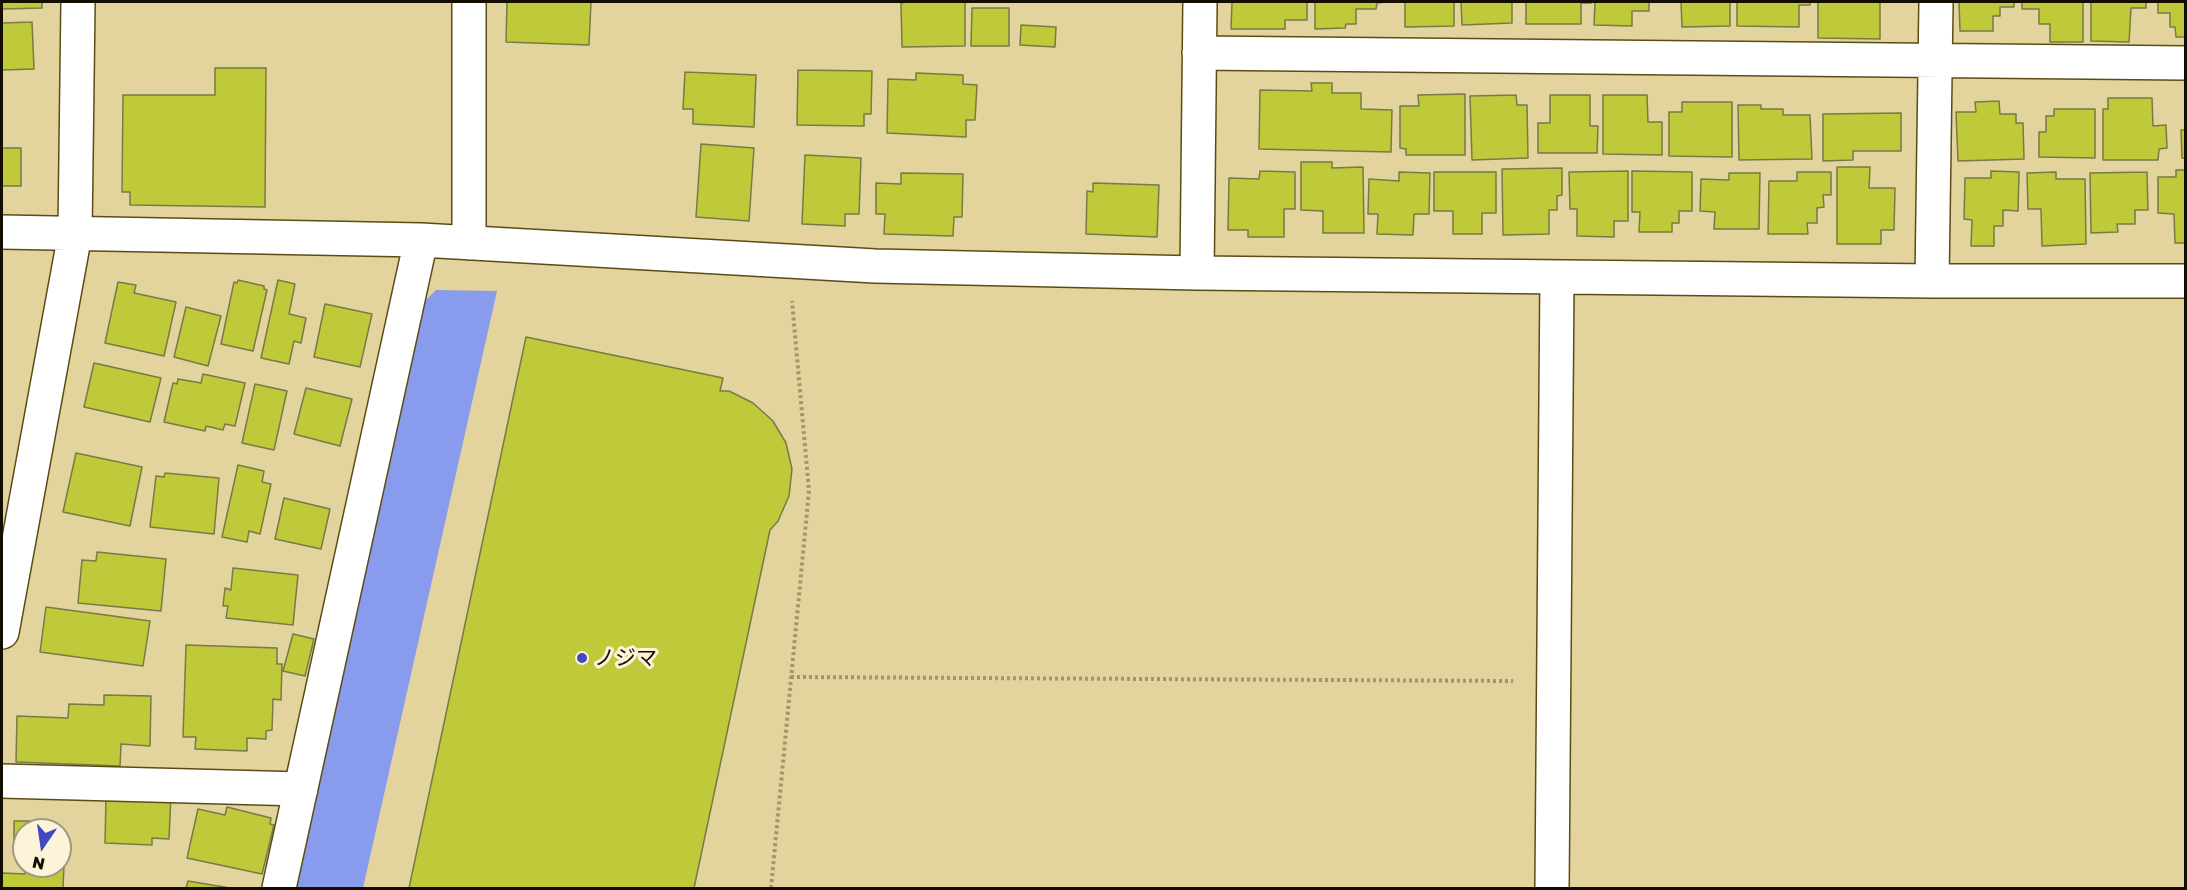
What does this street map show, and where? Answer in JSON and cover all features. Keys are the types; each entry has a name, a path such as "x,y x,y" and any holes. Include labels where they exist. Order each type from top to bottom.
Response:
{"street":[{"path":"2,632 75,234 78,2"},
{"path":"469,2 469,243"},
{"path":"1197,273 1200,2"},
{"path":"1932,281 1936,2"},
{"path":"1199,53 2186,63"},
{"path":"2,231 421,240 875,266 1197,273 1932,281 2186,281"},
{"path":"279,888 421,240"},
{"path":"1552,888 1557,277"},
{"path":"2,781 301,789"}],"path":[{"path":"771,888 809,491 790,262"},
{"path":"791,677 1517,681"}],"shaded area":[{"path":"436,290 497,291 363,888 294,888 425,301"}],"building":[{"path":"2,2 42,2 42,8 2,9"},
{"path":"507,2 591,2 589,45 506,42"},
{"path":"965,2 965,46 902,47 901,3"},
{"path":"1232,2 1307,2 1307,20 1285,20 1285,29 1231,29"},
{"path":"1315,2 1385,2 1377,3 1376,9 1356,9 1356,24 1346,24 1345,28 1315,29"},
{"path":"1405,2 1454,2 1454,26 1405,27"},
{"path":"1461,2 1512,2 1512,23 1462,25"},
{"path":"1526,2 1591,3 1581,3 1581,24 1526,24"},
{"path":"1595,2 1649,2 1649,11 1632,11 1632,26 1594,25"},
{"path":"1681,2 1730,2 1730,26 1682,27"},
{"path":"1737,2 1810,2 1810,5 1799,5 1799,27 1737,26"},
{"path":"1818,2 1880,2 1880,39 1818,38"},
{"path":"1959,2 2014,2 2014,7 2000,7 2000,16 1993,16 1993,31 1960,31"},
{"path":"2022,2 2083,2 2083,42 2050,42 2050,24 2039,24 2039,9 2022,9"},
{"path":"2091,2 2146,2 2146,8 2131,8 2129,42 2091,41"},
{"path":"2158,2 2186,2 2186,37 2176,37 2175,27 2170,27 2170,13 2158,13"},
{"path":"972,8 1009,8 1009,46 971,46"},
{"path":"32,22 34,69 2,70 2,23"},
{"path":"1021,25 1056,27 1055,47 1020,45"},
{"path":"215,68 266,68 265,207 130,205 130,192 122,192 123,95 215,95"},
{"path":"798,70 872,71 871,114 864,114 864,126 797,125"},
{"path":"685,72 756,75 754,127 693,124 693,109 683,109"},
{"path":"916,73 963,75 963,84 977,85 975,120 966,120 966,137 887,133 888,79 916,80"},
{"path":"1311,83 1332,83 1332,93 1361,93 1361,109 1392,110 1391,152 1259,149 1260,90 1312,91"},
{"path":"1465,94 1465,155 1406,155 1406,149 1400,148 1400,106 1419,106 1418,95"},
{"path":"1516,95 1517,105 1527,105 1528,158 1472,160 1470,96"},
{"path":"1550,95 1590,95 1590,126 1598,126 1597,153 1538,153 1538,123 1550,123"},
{"path":"1603,95 1647,95 1648,122 1662,122 1662,155 1603,154"},
{"path":"2108,98 2152,98 2153,126 2166,125 2167,148 2159,149 2158,160 2103,160 2103,109 2108,109"},
{"path":"1999,101 2000,114 2016,114 2016,123 2023,123 2024,159 1958,161 1956,112 1976,112 1975,102"},
{"path":"1682,102 1732,102 1732,157 1669,156 1669,112 1682,112"},
{"path":"1738,105 1761,105 1761,109 1783,109 1783,115 1810,115 1812,159 1739,160"},
{"path":"2054,109 2095,109 2095,158 2039,157 2039,132 2046,132 2046,116 2054,116"},
{"path":"1901,113 1901,151 1853,151 1853,160 1823,161 1823,114"},
{"path":"2181,130 2186,130 2186,158 2182,158"},
{"path":"701,144 754,148 749,221 696,217"},
{"path":"2,148 21,148 21,186 2,186"},
{"path":"805,155 861,158 859,214 845,214 845,226 802,224"},
{"path":"1301,162 1332,162 1332,168 1363,167 1364,233 1323,233 1323,211 1301,210"},
{"path":"1837,167 1870,167 1869,188 1895,188 1894,230 1881,230 1881,244 1837,244"},
{"path":"1562,168 1562,195 1557,196 1557,210 1549,210 1549,234 1503,235 1502,169"},
{"path":"2176,170 2186,170 2186,243 2175,243 2174,214 2158,213 2158,177 2176,177"},
{"path":"1260,171 1295,172 1295,209 1284,209 1284,237 1248,237 1248,230 1228,230 1229,178 1259,179"},
{"path":"1628,171 1628,221 1614,221 1614,237 1577,236 1577,209 1570,209 1569,172"},
{"path":"1632,171 1692,172 1692,211 1679,211 1679,223 1672,223 1672,232 1639,232 1640,212 1632,212"},
{"path":"1991,171 2019,172 2018,211 2003,210 2003,226 1994,226 1994,246 1971,246 1972,220 1964,219 1965,178 1991,178"},
{"path":"1399,172 1430,173 1429,214 1414,214 1413,235 1377,234 1378,214 1368,214 1369,179 1399,181"},
{"path":"1434,172 1496,172 1496,213 1482,213 1482,234 1453,234 1453,211 1434,211"},
{"path":"1797,172 1831,172 1831,195 1823,195 1824,207 1817,208 1817,223 1807,223 1808,234 1768,234 1769,181 1797,181"},
{"path":"2056,172 2056,179 2085,179 2086,244 2042,246 2041,209 2028,209 2027,173"},
{"path":"2147,172 2148,210 2135,210 2135,224 2117,224 2118,232 2091,233 2090,173"},
{"path":"901,173 963,174 962,217 954,217 953,236 884,234 885,214 876,214 876,183 901,184"},
{"path":"1729,173 1760,173 1759,229 1714,229 1715,212 1700,211 1701,179 1729,180"},
{"path":"1093,183 1159,185 1157,237 1086,234 1087,191 1093,192"},
{"path":"238,280 264,286 267,290 253,351 221,344 234,282 237,283"},
{"path":"278,280 295,284 289,314 306,318 301,343 294,341 289,364 261,358"},
{"path":"118,282 136,285 134,293 176,302 164,356 105,343"},
{"path":"325,304 372,314 360,367 314,357"},
{"path":"186,307 221,316 208,366 174,357"},
{"path":"526,337 723,378 720,391 729,391 753,403 773,421 786,443 792,469 789,496 778,521 770,530 694,888 409,888"},
{"path":"94,363 161,378 150,422 84,407"},
{"path":"203,374 245,383 235,426 225,424 223,430 206,426 205,431 164,422 173,383 177,384 178,379 201,383"},
{"path":"255,384 287,391 274,450 242,443"},
{"path":"306,388 352,399 340,446 294,434"},
{"path":"76,453 142,467 130,526 63,512"},
{"path":"238,465 264,471 262,482 271,484 260,534 249,531 247,542 222,537"},
{"path":"165,473 219,478 214,534 150,527 156,476 164,477"},
{"path":"284,498 330,509 321,549 275,539"},
{"path":"97,552 166,559 161,611 78,603 82,560 96,561"},
{"path":"233,568 298,575 293,625 226,618 228,606 223,606 225,588 231,590"},
{"path":"46,607 150,621 143,666 40,652"},
{"path":"293,634 314,639 305,676 283,671"},
{"path":"186,645 277,648 277,664 282,664 281,700 273,699 272,730 266,731 266,739 247,738 247,751 195,749 196,737 183,737"},
{"path":"104,695 151,696 150,746 121,744 120,766 16,762 17,716 68,718 69,704 104,705"},
{"path":"171,794 169,839 152,838 152,845 105,843 106,797"},
{"path":"227,807 271,818 270,824 274,825 262,874 187,858 198,809 225,815"},
{"path":"2,873 12,873 12,878 63,878 63,888 2,888"},
{"path":"188,881 230,888 186,888"}],"place":[{"name":"ノジマ","path":"582,658"}]}
